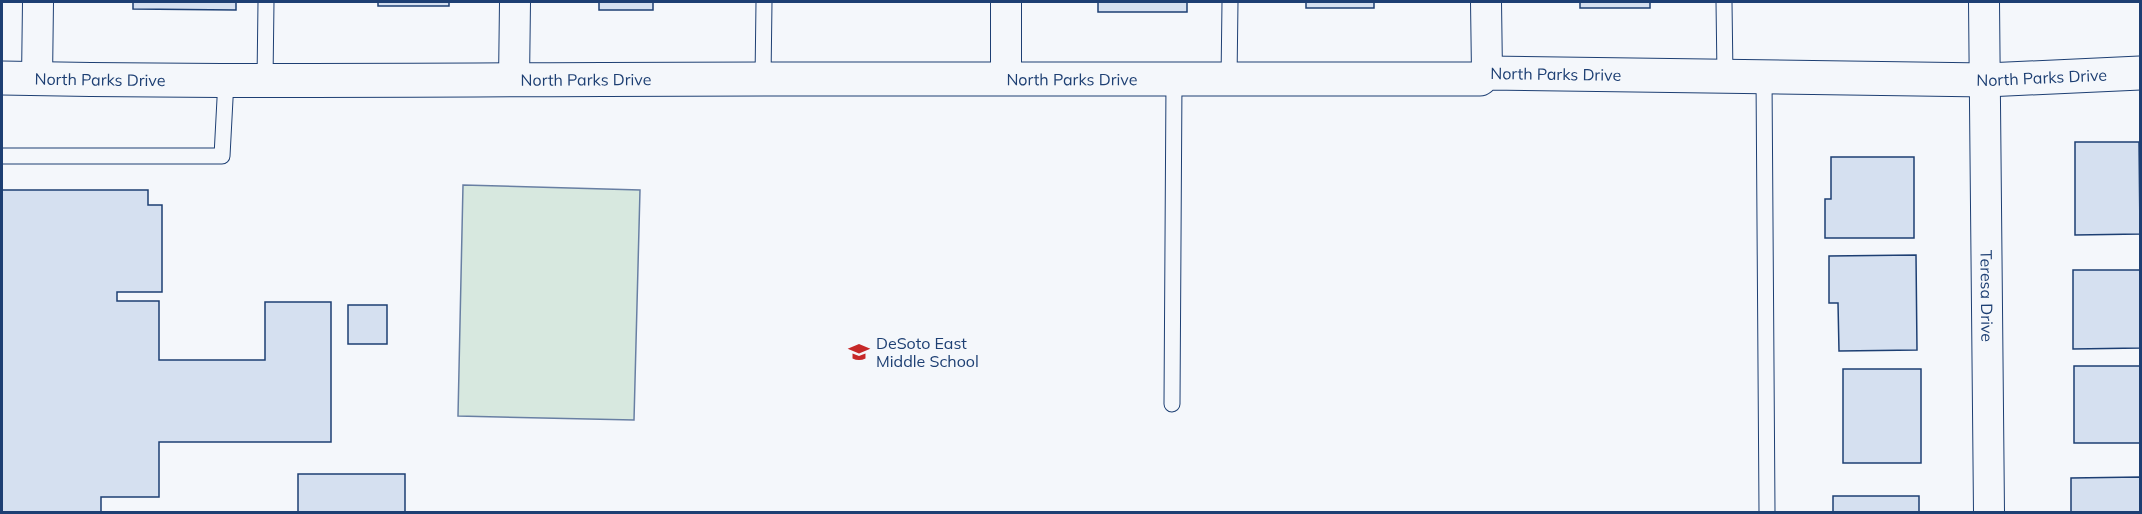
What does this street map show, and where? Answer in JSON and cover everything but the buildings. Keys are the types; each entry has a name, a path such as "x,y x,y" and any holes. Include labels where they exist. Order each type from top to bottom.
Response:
{"street":[{"path":"37,79 38,2"},
{"path":"514,81 515,2"},
{"path":"1006,2 1006,80"},
{"path":"1486,2 1487,73"},
{"name":"Teresa Drive","path":"1984,2 1989,513"},
{"name":"North Parks Drive","path":"2,78 1174,81 1480,79 1487,73 1986,80 2140,73"}],"lane":[{"path":"266,2 266,80"},
{"path":"764,2 764,79"},
{"path":"1229,80 1230,2"},
{"path":"1724,2 1725,76"},
{"path":"1764,77 1767,513"},
{"path":"2,156 222,156 226,80"},
{"path":"1172,404 1174,81"}],"shaded area":[{"path":"463,185 640,190 634,420 458,416"}],"place":[{"name":"DeSoto East Middle School","path":"859,352"}]}
